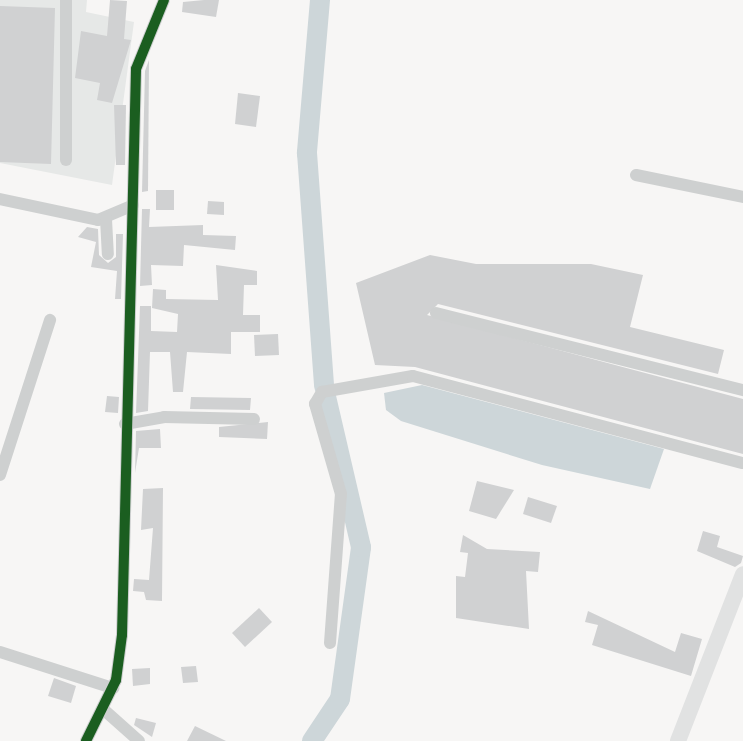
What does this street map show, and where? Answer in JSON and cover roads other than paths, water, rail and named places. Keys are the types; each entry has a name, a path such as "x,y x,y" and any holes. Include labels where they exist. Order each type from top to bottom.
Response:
{"main road":[{"path":"678,741 743,574"}],"street":[{"path":"66,0 66,160"},
{"path":"86,741 113,688 125,575 125,424 136,69 164,0"},
{"path":"636,175 743,197"},
{"path":"0,199 106,219 133,205"},
{"path":"106,219 108,254"},
{"path":"436,313 743,390"},
{"path":"0,475 50,320"},
{"path":"330,643 341,494 315,404 322,392 413,376 743,463"},
{"path":"125,424 164,417 254,419"},
{"path":"0,423 15,428"},
{"path":"0,652 113,688"},
{"path":"103,709 139,741"}],"waterway":[{"path":"320,0 307,153 324,386"},
{"path":"312,741 340,699 361,547 326,396"}]}
